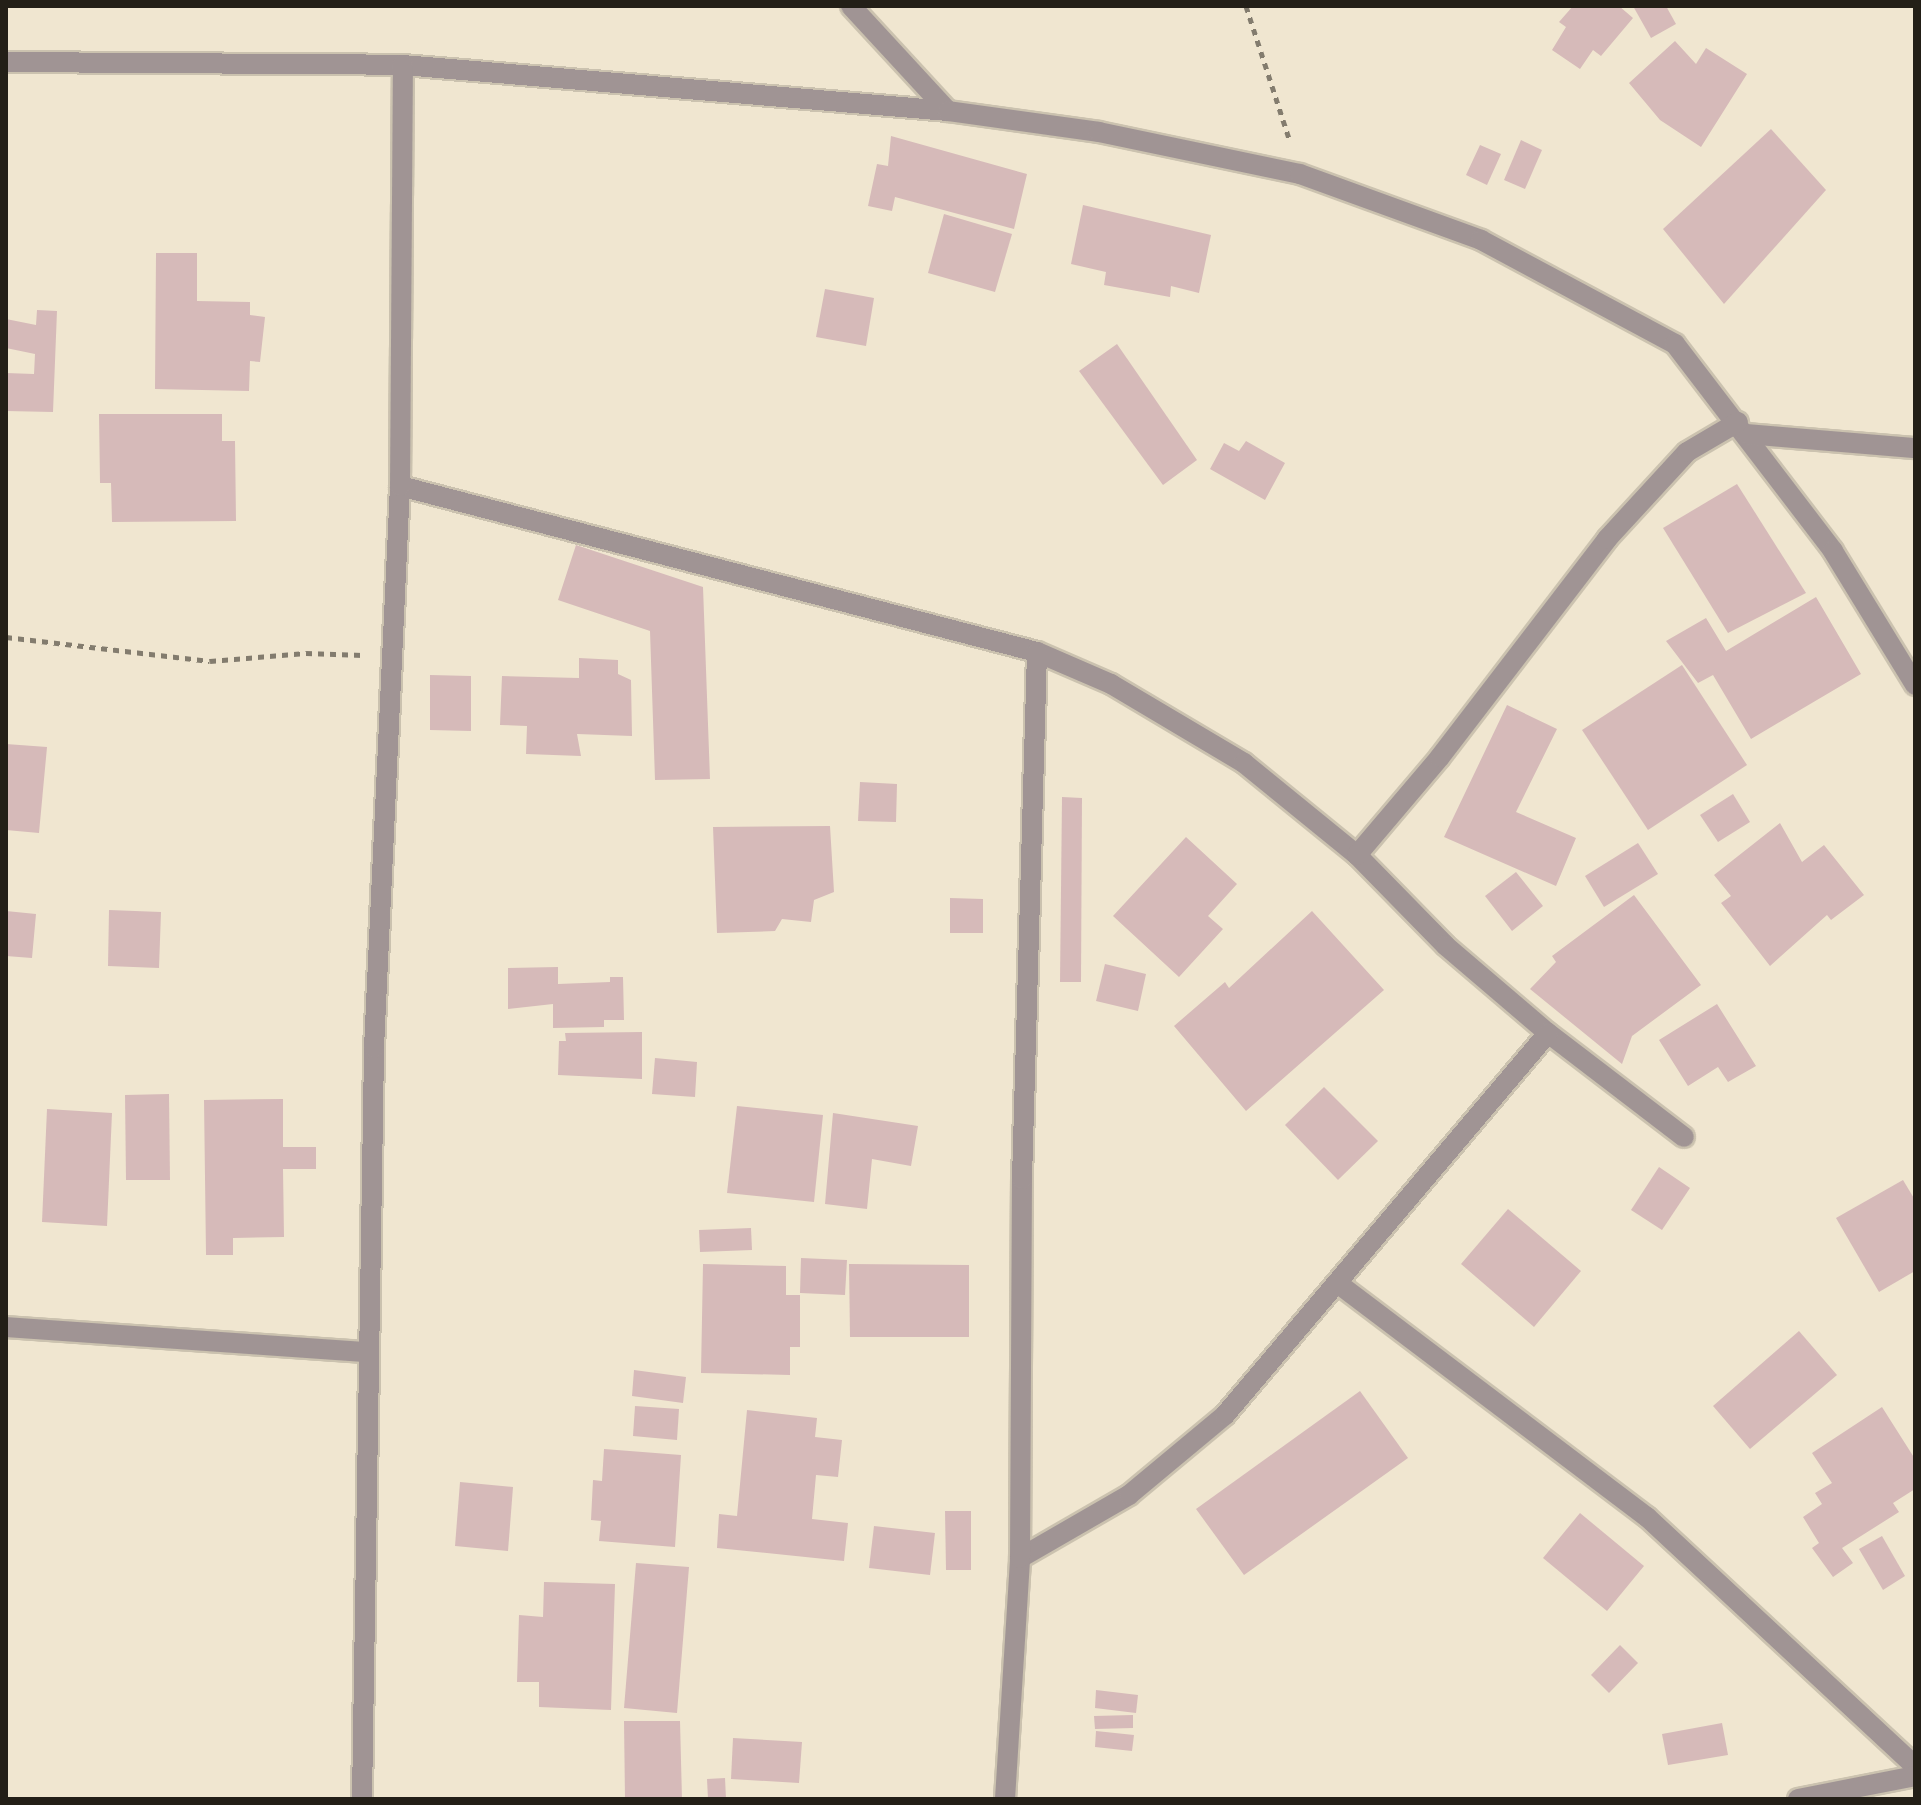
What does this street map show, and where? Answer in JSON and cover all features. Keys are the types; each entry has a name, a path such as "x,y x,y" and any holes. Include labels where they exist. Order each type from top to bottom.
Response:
{"street":[{"path":"851,6 948,111"},
{"path":"6,62 403,65 948,111 1099,132 1300,174 1481,240 1675,344 1833,551 1915,685"},
{"path":"362,1799 365,1352 400,486 403,65"},
{"path":"1357,855 1440,757 1607,539 1687,452 1742,428 1915,448"},
{"path":"400,486 1037,652 1111,684 1244,763 1357,855 1446,946 1548,1033 1684,1137"},
{"path":"1005,1799 1020,1558 1022,1179 1037,652"},
{"path":"1020,1558 1129,1495 1225,1415 1340,1285 1548,1033"},
{"path":"1340,1285 1647,1517 1915,1766"},
{"path":"6,1327 365,1352"},
{"path":"1798,1799 1915,1776"}],"path":[{"path":"1246,6 1300,174"},
{"path":"6,637 210,661 306,653 392,656"}],"building":[{"path":"1573,6 1619,6 1633,18 1601,56 1593,50 1580,69 1552,50 1566,27 1559,22"},
{"path":"1633,6 1666,6 1676,24 1651,38"},
{"path":"1675,41 1696,64 1706,48 1747,74 1701,147 1660,120 1629,83"},
{"path":"1771,129 1826,190 1724,304 1663,229"},
{"path":"891,136 1027,174 1014,229 895,197 892,211 868,206 877,164 888,166"},
{"path":"1521,140 1542,150 1525,189 1504,180"},
{"path":"1480,145 1501,154 1487,185 1466,175"},
{"path":"1083,205 1211,235 1199,293 1171,286 1170,297 1104,285 1106,272 1071,264"},
{"path":"944,214 1012,234 995,292 928,273"},
{"path":"156,253 197,253 197,301 250,302 250,315 265,317 260,362 250,361 249,391 155,389"},
{"path":"825,289 874,298 866,346 816,337"},
{"path":"37,310 57,311 53,412 6,411 6,373 34,374 35,354 6,348 6,319 36,325"},
{"path":"1117,344 1197,460 1163,485 1079,371"},
{"path":"99,414 222,414 222,441 235,441 236,521 112,522 111,483 100,483"},
{"path":"1246,441 1285,463 1265,500 1210,469 1224,443 1239,451"},
{"path":"1737,484 1806,593 1728,633 1663,528"},
{"path":"576,545 703,587 710,779 655,780 650,631 558,600"},
{"path":"1816,597 1861,674 1751,739 1713,675 1698,683 1666,641 1706,618 1726,651"},
{"path":"579,658 618,660 618,674 631,680 632,736 577,734 581,756 526,754 527,726 500,725 502,676 579,678"},
{"path":"1682,665 1747,765 1648,830 1582,730"},
{"path":"430,675 471,676 471,731 430,730"},
{"path":"1507,705 1557,729 1516,812 1576,838 1556,886 1444,837"},
{"path":"6,744 47,747 39,833 6,830"},
{"path":"860,782 897,784 896,822 858,821"},
{"path":"1733,794 1750,822 1718,842 1700,815"},
{"path":"1062,797 1082,798 1081,982 1060,982"},
{"path":"1780,823 1802,862 1824,845 1864,895 1831,920 1827,915 1770,966 1721,903 1731,896 1714,875"},
{"path":"830,826 834,892 814,900 811,922 782,919 775,931 717,933 713,827"},
{"path":"1186,837 1237,884 1208,916 1223,929 1179,977 1113,916"},
{"path":"1638,843 1658,874 1604,907 1585,876"},
{"path":"1516,872 1543,906 1512,931 1485,896"},
{"path":"1634,895 1701,985 1632,1036 1622,1064 1530,989 1556,962 1552,956"},
{"path":"950,898 983,899 983,933 950,933"},
{"path":"109,910 161,912 159,968 108,966"},
{"path":"6,911 36,914 32,958 6,956"},
{"path":"1312,911 1384,990 1246,1111 1174,1026 1225,982 1229,988"},
{"path":"1105,964 1146,974 1138,1011 1096,1001"},
{"path":"558,967 558,984 610,982 610,977 623,977 624,1020 604,1020 604,1027 553,1028 553,1004 508,1009 508,968"},
{"path":"1717,1004 1756,1066 1728,1082 1718,1067 1688,1086 1659,1040"},
{"path":"642,1032 642,1079 558,1075 559,1041 566,1041 565,1033"},
{"path":"655,1058 697,1062 695,1097 652,1094"},
{"path":"1324,1087 1378,1141 1338,1180 1285,1125"},
{"path":"169,1094 170,1180 126,1180 125,1095"},
{"path":"283,1099 283,1147 316,1147 316,1169 283,1169 284,1237 233,1238 233,1255 206,1255 204,1100"},
{"path":"737,1106 823,1115 814,1202 727,1193"},
{"path":"47,1109 112,1113 107,1226 42,1222"},
{"path":"833,1113 918,1126 911,1166 872,1159 867,1209 825,1204"},
{"path":"1659,1167 1690,1188 1662,1230 1631,1210"},
{"path":"1903,1180 1915,1200 1915,1271 1879,1292 1836,1218"},
{"path":"1508,1209 1581,1271 1534,1327 1461,1264"},
{"path":"751,1228 752,1250 700,1252 699,1230"},
{"path":"801,1258 847,1260 845,1295 800,1293"},
{"path":"703,1264 786,1266 786,1295 800,1295 800,1347 790,1347 790,1375 701,1373"},
{"path":"849,1264 969,1265 969,1337 850,1337"},
{"path":"1799,1331 1837,1375 1750,1449 1713,1406"},
{"path":"634,1370 686,1377 683,1403 632,1396"},
{"path":"1360,1391 1408,1458 1244,1575 1196,1509"},
{"path":"635,1406 679,1409 677,1440 633,1436"},
{"path":"1882,1407 1915,1459 1915,1489 1893,1503 1899,1512 1842,1548 1853,1563 1833,1577 1812,1548 1819,1543 1803,1517 1822,1504 1815,1493 1832,1483 1812,1453"},
{"path":"747,1410 817,1418 815,1437 842,1440 838,1477 816,1475 812,1519 848,1523 844,1561 717,1548 719,1514 737,1516"},
{"path":"604,1449 681,1455 675,1547 599,1541 601,1521 591,1520 593,1480 602,1481"},
{"path":"460,1482 513,1487 508,1551 455,1546"},
{"path":"945,1511 971,1511 971,1570 946,1570"},
{"path":"1580,1513 1644,1566 1607,1611 1543,1558"},
{"path":"874,1526 935,1533 930,1575 869,1568"},
{"path":"1882,1536 1905,1576 1883,1590 1859,1549"},
{"path":"636,1563 689,1567 677,1713 624,1708"},
{"path":"544,1582 615,1584 611,1710 539,1707 539,1682 517,1682 519,1615 543,1617"},
{"path":"1620,1645 1638,1663 1609,1693 1591,1675"},
{"path":"1096,1690 1138,1695 1136,1713 1095,1708"},
{"path":"1133,1715 1133,1728 1095,1729 1094,1716"},
{"path":"624,1721 680,1721 682,1799 625,1799"},
{"path":"1722,1723 1728,1755 1668,1765 1662,1734"},
{"path":"1096,1731 1134,1735 1132,1751 1095,1747"},
{"path":"733,1738 802,1742 799,1783 731,1779"},
{"path":"725,1778 726,1799 708,1799 707,1779"}]}
